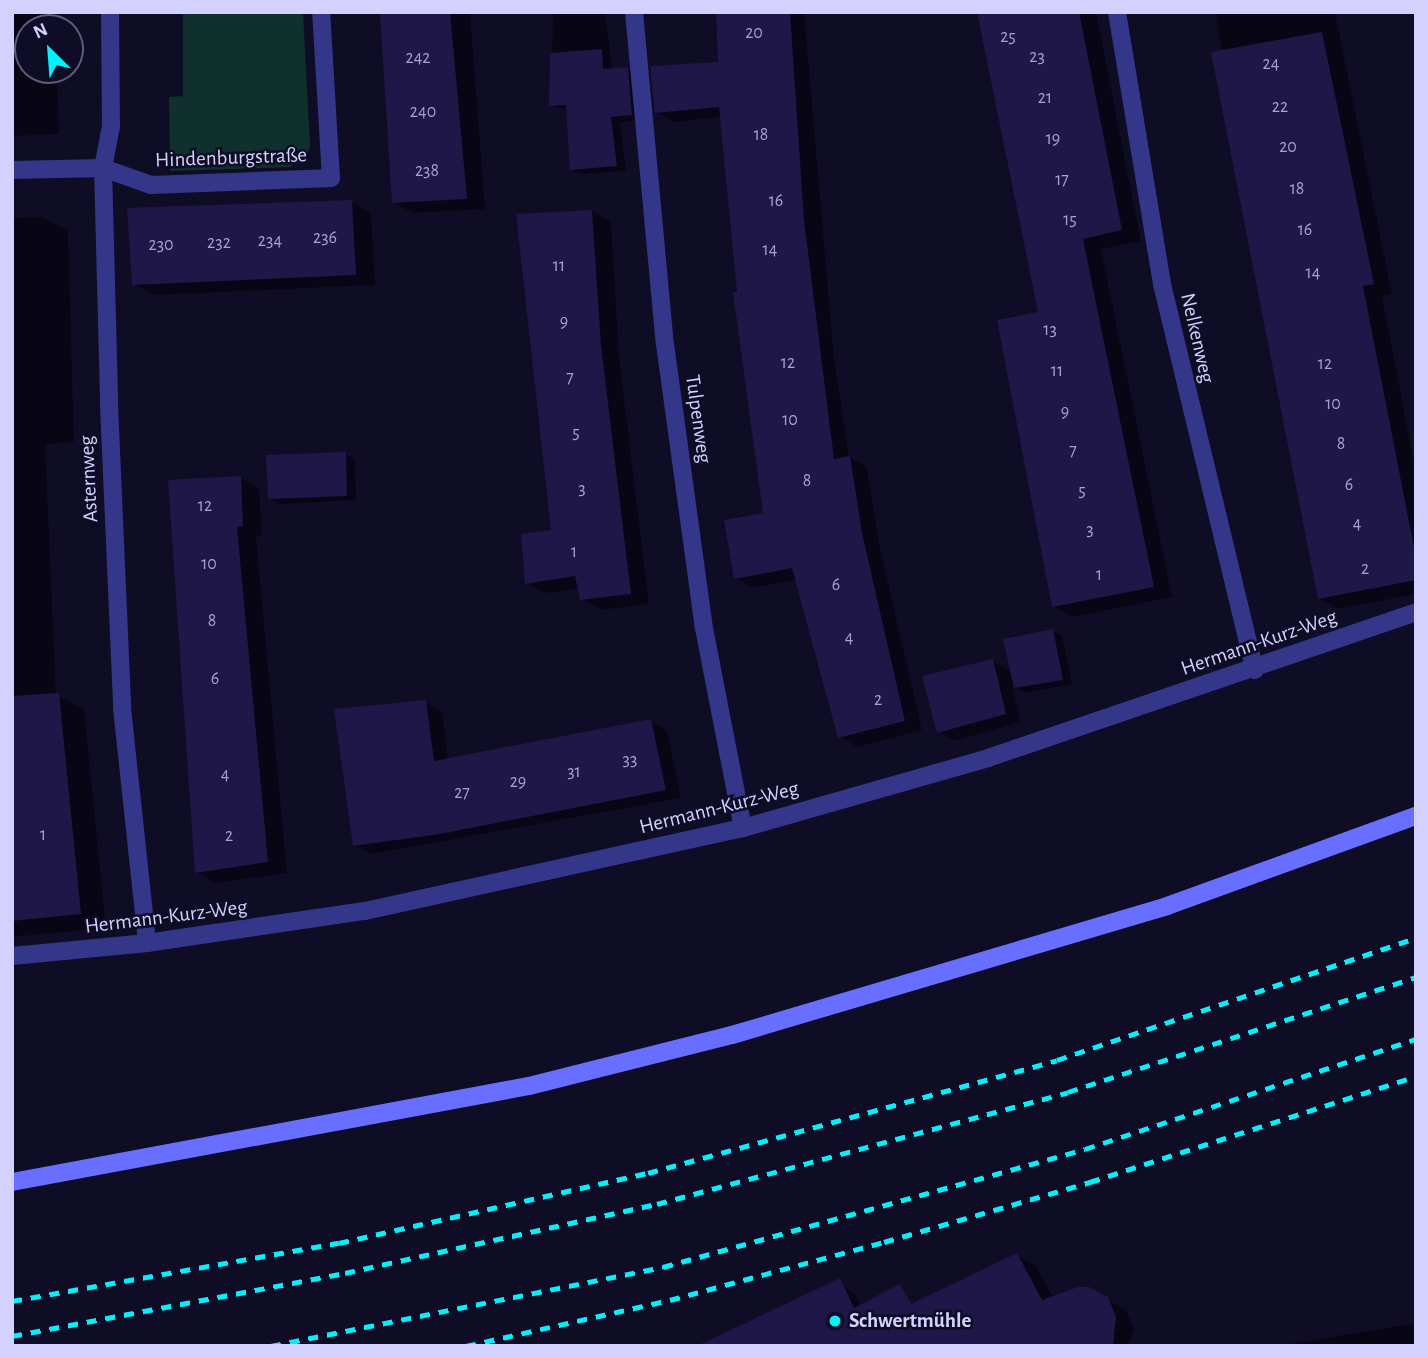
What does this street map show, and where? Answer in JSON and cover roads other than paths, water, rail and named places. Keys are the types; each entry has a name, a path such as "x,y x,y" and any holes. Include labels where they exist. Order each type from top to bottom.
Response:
{"main road":[{"path":"12,1182 529,1086 732,1035 1167,906 1416,816"}],"street":[{"name":"Asternweg","path":"110,12 111,126 103,168 122,708 147,943"},
{"name":"Hindenburgstraße","path":"12,170 103,168 151,185 331,178 321,12"},
{"name":"Tulpenweg","path":"634,12 669,371 703,623 743,828"},
{"name":"Nelkenweg","path":"1117,12 1162,284 1255,670"},
{"name":"Hermann-Kurz-Weg","path":"12,956 147,943 365,911 743,828 988,758 1255,670 1416,612"}],"railway":[{"path":"12,1301 339,1243 648,1173 1057,1060 1416,938"},
{"path":"12,1336 345,1273 657,1204 1068,1092 1416,977"},
{"path":"271,1346 663,1267 1085,1149 1416,1039"},
{"path":"466,1346 670,1300 884,1242 1090,1182 1416,1076"}],"place":[{"name":"Schwertmühle","path":"835,1321"}]}
